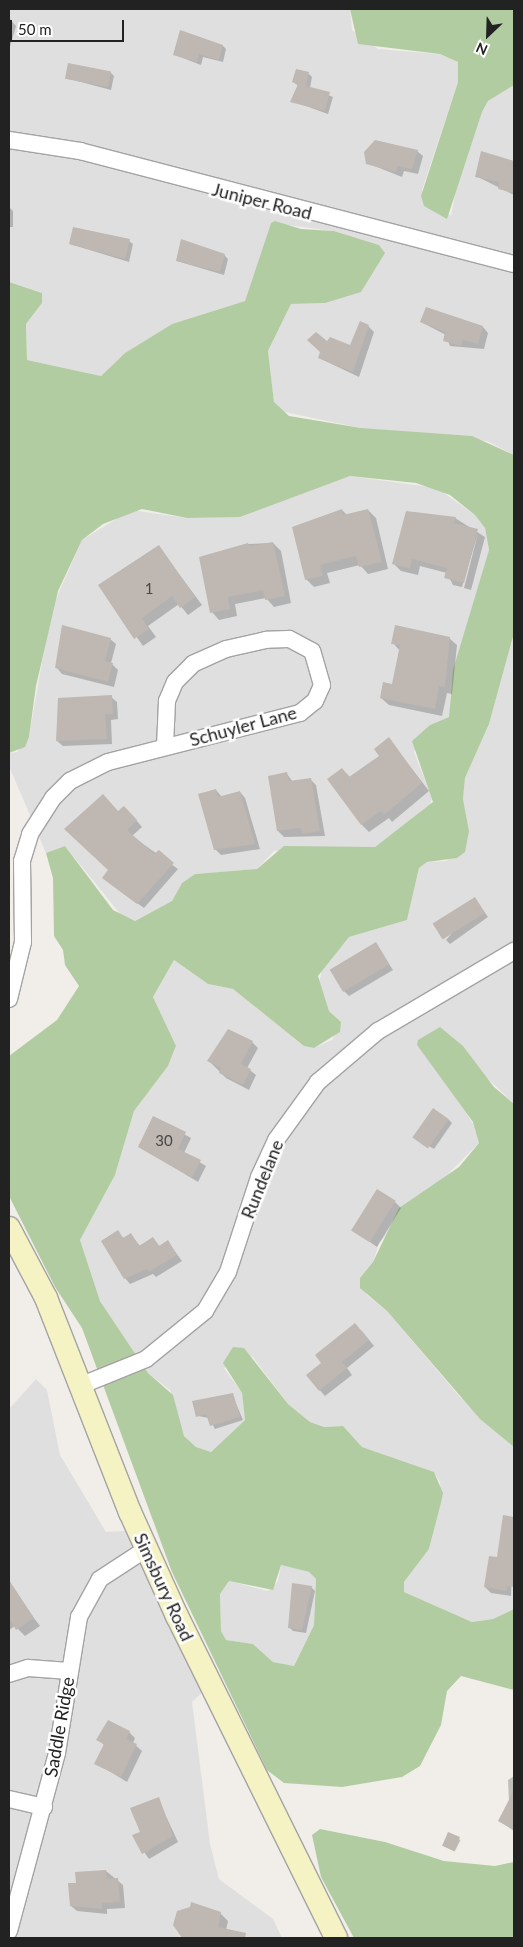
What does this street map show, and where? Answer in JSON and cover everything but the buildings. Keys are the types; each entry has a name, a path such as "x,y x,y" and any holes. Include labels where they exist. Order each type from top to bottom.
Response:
{"main road":[{"name":"Simsbury Road","path":"9,1228 46,1298 146,1549 263,1797 336,1938"}],"street":[{"name":"Juniper Road","path":"9,140 80,151 514,264"},
{"name":"Schuyler Lane","path":"9,999 23,942 22,861 37,820 64,786 82,773 165,746 300,713 315,700 322,685 312,651 289,639 266,640 226,649 193,664 175,682 167,701 165,746"},
{"name":"Rundelane","path":"82,1386 146,1359 205,1311 228,1272 259,1177 276,1140 318,1082 342,1058 378,1031 514,951"},
{"name":"Saddle Ridge","path":"9,1931 44,1807 79,1616 95,1586 111,1570 146,1549"},
{"path":"9,1674 28,1668 69,1671"},
{"path":"9,1798 44,1807"}],"shaded area":[{"path":"9,9 350,9 352,30 378,49 440,54 458,62 458,82 422,190 451,216 459,174 482,112 488,101 514,85 514,455 487,441 361,428 280,411 274,402 268,351 291,304 325,303 379,245 334,231 271,223 245,301 172,324 125,353 101,376 27,360 26,324 42,303 42,293 9,282"},
{"path":"350,476 437,488 475,515 485,528 489,550 451,686 449,717 430,725 414,752 432,797 430,806 375,847 274,851 257,869 195,874 182,883 172,901 135,921 121,915 65,846 46,853 9,766 9,753 17,752 29,737 51,610 82,540 131,510 187,518 229,517"},
{"path":"514,633 514,1104 479,1070 452,1090 478,1132 479,1143 379,1243 373,1262 360,1279 367,1295 387,1311 459,1396 514,1447 514,1609 493,1619 472,1622 404,1592 404,1582 429,1549 441,1503 440,1482 434,1472 362,1447 343,1426 324,1427 310,1422 288,1404 252,1356 224,1368 242,1393 245,1420 211,1452 196,1447 184,1436 170,1390 148,1373 100,1301 80,1240 115,1175 134,1111 168,1066 176,1047 153,997 174,960 208,984 233,989 304,1046 314,1048 332,1040 341,1022 329,1011 318,986 323,967 349,937 407,920 419,868 427,862 447,861 469,831 463,799 465,778 489,724"},
{"path":"36,1379 47,1390 60,1455 106,1532 137,1530 210,1685 192,1702 210,1844 219,1879 273,1919 282,1938 9,1938 9,1409"},
{"path":"281,1565 309,1572 316,1579 314,1625 294,1666 273,1662 253,1644 225,1640 221,1631 220,1594 229,1581 268,1591 278,1581"}],"green space":[{"path":"350,9 514,9 514,85 488,101 482,112 447,219 424,206 421,196 458,82 458,62 440,54 358,44"},
{"path":"275,221 301,229 334,231 379,245 385,253 361,292 325,303 291,304 268,351 274,402 289,416 361,428 472,436 514,455 514,633 489,724 465,778 463,799 469,831 465,852 457,858 427,862 419,868 407,920 349,937 318,976 329,1011 341,1022 340,1032 314,1048 304,1046 233,989 208,984 174,960 153,997 176,1046 168,1066 134,1111 115,1175 80,1240 100,1301 148,1373 173,1395 184,1436 196,1447 211,1452 245,1420 242,1393 223,1363 233,1347 244,1348 288,1404 310,1422 324,1427 343,1426 362,1447 434,1472 443,1493 441,1503 429,1549 404,1582 404,1592 472,1622 493,1619 514,1609 514,1690 461,1676 447,1691 441,1725 420,1766 402,1777 342,1787 284,1783 267,1770 172,1572 82,1328 55,1287 9,1196 9,1056 57,1020 79,986 65,965 63,950 54,936 53,878 46,853 65,846 113,910 135,921 172,901 182,883 195,874 257,869 284,846 375,847 433,802 412,741 430,725 449,717 453,670 489,550 485,528 475,515 450,495 416,483 350,476 240,517 187,518 142,509 103,524 82,540 58,591 36,686 29,737 25,747 9,753 9,282 42,293 42,303 26,324 27,360 101,376 125,353 172,324 245,301 271,223","holes":["281,1565 309,1572 316,1579 314,1625 294,1666 273,1662 253,1644 226,1640 221,1631 220,1594 229,1581 273,1590"]},
{"path":"440,1027 463,1046 494,1087 514,1104 514,1447 480,1419 387,1311 360,1288 360,1278 373,1262 399,1208 459,1167 479,1143 473,1122 417,1045 418,1040"},
{"path":"320,1829 385,1842 444,1861 495,1866 514,1862 514,1938 354,1938 321,1877 312,1835"}]}
